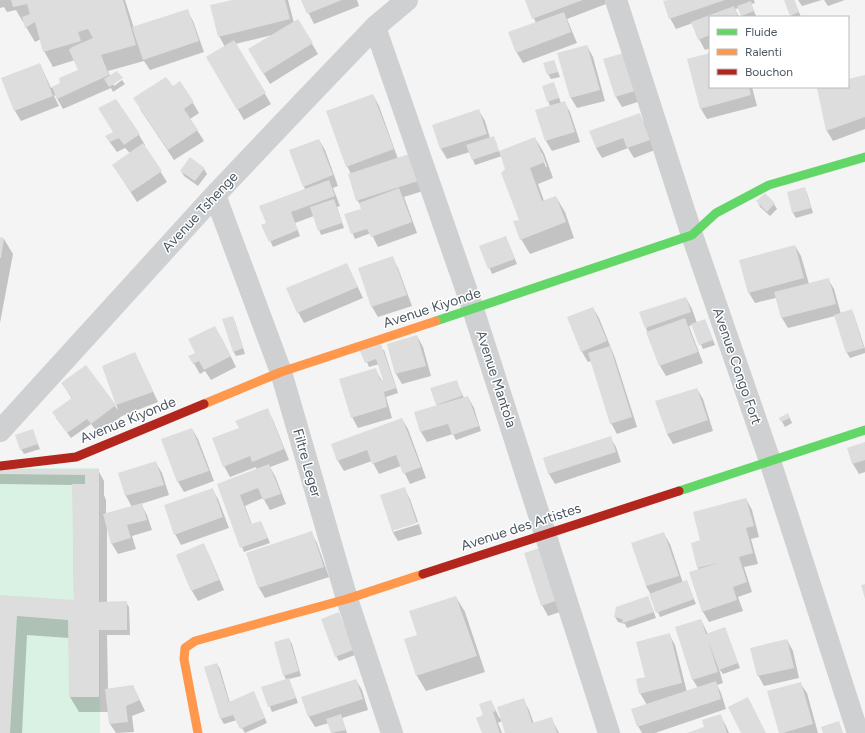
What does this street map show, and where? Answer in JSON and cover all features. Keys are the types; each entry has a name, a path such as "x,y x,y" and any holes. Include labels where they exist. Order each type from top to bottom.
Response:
{"street":[{"name":"Avenue Tshenge","path":"0,431 215,195 375,27 407,0"},
{"name":"Avenue Congo Fort","path":"616,0 692,235 770,461 858,733"},
{"name":"Avenue Mantola","path":"375,27 473,309 609,733"},
{"name":"Avenue Kiyonde","path":"0,466 76,457 281,372 692,235 716,212 769,185 865,157"},
{"name":"Filtre Leger","path":"215,195 281,372 347,599 392,733"},
{"name":"Avenue des Artistes","path":"198,733 184,659 185,648 195,641 347,599 865,430"}],"green space":[{"path":"0,468 99,468 100,733 0,733"}],"building":[{"path":"11,0 123,0 136,45 101,55 109,75 57,99 52,87 60,83 59,78 78,70 69,50 72,47 93,38 88,29 78,32 81,41 43,52 35,22 25,28 22,17 30,14 27,4 13,7"},
{"path":"232,0 285,0 290,19 218,37 210,5"},
{"path":"301,0 342,0 307,14"},
{"path":"525,0 583,0 532,19"},
{"path":"725,0 669,19 663,1"},
{"path":"784,0 794,0 799,12 790,16"},
{"path":"751,1 754,11 741,16 737,6"},
{"path":"734,6 738,16 709,16 709,35 698,40 691,22"},
{"path":"188,9 199,41 143,60 132,27"},
{"path":"564,12 571,32 516,53 508,32"},
{"path":"298,19 313,43 263,74 248,49"},
{"path":"234,40 266,93 237,110 206,57"},
{"path":"587,45 600,90 570,98 557,53"},
{"path":"630,51 642,89 615,97 603,59"},
{"path":"709,53 709,88 749,88 751,95 700,109 687,59"},
{"path":"554,60 558,72 547,75 543,63"},
{"path":"40,63 53,96 14,111 1,78"},
{"path":"117,71 123,78 109,87 104,79"},
{"path":"865,75 865,117 826,131 817,88 849,88 849,79"},
{"path":"166,77 173,86 180,81 194,102 184,109 198,130 168,150 133,98"},
{"path":"554,82 559,98 547,102 542,86"},
{"path":"373,94 394,149 346,167 326,111"},
{"path":"116,99 140,134 124,145 119,138 110,142 105,136 113,132 98,108"},
{"path":"565,101 575,132 545,141 535,110"},
{"path":"479,109 487,134 440,149 432,125"},
{"path":"640,113 650,140 627,148 623,138 596,148 589,131"},
{"path":"494,136 499,151 472,160 466,145"},
{"path":"535,137 545,162 530,168 542,201 556,196 566,222 520,240 513,221 519,220 501,173 505,169 499,151"},
{"path":"319,139 333,175 303,187 289,150"},
{"path":"143,143 162,171 131,192 112,165"},
{"path":"409,154 418,181 356,201 348,174"},
{"path":"190,157 205,168 195,181 180,171"},
{"path":"329,180 335,196 291,212 298,230 269,242 261,225 266,223 259,206"},
{"path":"805,187 811,208 792,213 787,192"},
{"path":"399,188 412,222 371,237 367,229 351,234 344,214 361,209 359,203"},
{"path":"765,193 775,203 767,212 756,201"},
{"path":"334,199 342,223 318,231 310,207"},
{"path":"506,236 515,259 488,269 479,246"},
{"path":"0,237 4,238 1,258 0,258"},
{"path":"795,245 804,278 748,293 739,260"},
{"path":"393,256 407,295 371,307 358,268"},
{"path":"347,263 358,287 297,313 286,288"},
{"path":"829,278 836,304 781,318 774,292"},
{"path":"686,297 691,312 645,328 639,312"},
{"path":"593,307 607,341 581,352 567,317"},
{"path":"852,309 864,348 846,353 834,315"},
{"path":"233,316 243,348 233,352 222,319"},
{"path":"685,318 698,352 659,366 646,332"},
{"path":"705,319 713,340 699,345 691,324"},
{"path":"215,326 231,356 204,370 199,361 193,364 188,356 195,353 188,339"},
{"path":"417,335 426,366 395,374 387,344"},
{"path":"381,344 396,388 384,392 387,407 351,418 339,379 376,368 380,380 383,380 376,359 365,363 360,351"},
{"path":"610,346 632,417 610,424 588,353"},
{"path":"135,352 153,392 116,405 102,366"},
{"path":"86,365 116,405 91,424 87,419 67,433 52,412 72,398 61,383"},
{"path":"457,380 462,396 436,405 430,388"},
{"path":"697,388 708,420 667,434 655,401"},
{"path":"468,396 479,426 452,435 448,424 420,432 414,412"},
{"path":"268,408 284,449 252,462 250,456 223,467 212,438 239,428 235,421"},
{"path":"788,413 790,418 781,422 779,418"},
{"path":"402,418 421,467 403,474 396,455 372,464 367,450 337,461 331,444"},
{"path":"192,428 209,471 177,482 161,439"},
{"path":"33,429 38,444 20,450 15,435"},
{"path":"611,436 616,452 548,474 543,458"},
{"path":"865,442 865,460 852,464 847,448"},
{"path":"156,461 164,485 125,496 118,473"},
{"path":"269,464 281,494 263,500 258,488 240,495 251,524 261,521 268,538 240,548 217,484"},
{"path":"0,469 99,469 99,602 127,601 127,630 99,630 99,697 69,697 68,620 17,616 10,733 0,733 0,595 74,600 72,484 85,484 85,475 0,474"},
{"path":"405,487 417,523 392,531 380,495"},
{"path":"213,488 223,517 174,535 164,505"},
{"path":"746,498 754,526 746,528 753,553 739,557 747,582 733,587 737,600 702,612 689,572 718,563 697,568 691,543 700,540 693,512"},
{"path":"142,503 147,520 127,525 131,538 111,544 103,514"},
{"path":"312,531 324,567 258,588 246,553"},
{"path":"664,532 679,576 646,586 631,543"},
{"path":"204,543 219,580 191,591 176,555"},
{"path":"543,547 561,599 541,606 524,553"},
{"path":"687,580 694,599 656,613 649,594"},
{"path":"865,584 865,599 861,585"},
{"path":"456,596 477,656 416,676 404,639 417,635 409,611"},
{"path":"648,596 654,612 623,623 622,619 614,617 616,607"},
{"path":"339,612 353,650 335,657 321,619"},
{"path":"701,619 706,634 725,627 738,663 719,670 708,640 718,672 692,680 675,627"},
{"path":"670,633 682,683 639,694 636,679 645,677 636,642"},
{"path":"289,638 299,671 283,676 274,642"},
{"path":"787,639 794,668 757,676 750,648"},
{"path":"217,663 229,702 254,691 265,718 240,729 233,715 220,719 204,667"},
{"path":"289,678 296,698 268,707 261,687"},
{"path":"356,679 363,699 308,717 301,697"},
{"path":"716,681 721,699 637,727 631,709"},
{"path":"801,682 813,724 779,733 767,691"},
{"path":"133,685 140,700 126,706 128,722 109,724 105,689"},
{"path":"748,697 766,733 741,733 728,707"},
{"path":"524,698 532,723 552,717 557,733 505,733 497,707"},
{"path":"491,700 496,711 493,712 500,733 482,733 476,718 483,715 479,704"},
{"path":"341,714 346,730 331,733 326,719"},
{"path":"721,714 727,733 687,733 704,727 702,720"},
{"path":"839,721 843,733 823,733 821,727"}],"traffic: fast":[{"path":"436,321 692,235 716,213 769,185 865,157"},
{"path":"679,491 865,430"}],"traffic: slow":[{"path":"204,404 281,372 436,321"},
{"path":"198,733 184,659 185,648 195,641 347,599 423,574"}],"traffic: jam":[{"path":"0,466 76,457 204,404"},
{"path":"423,574 679,491"}]}
